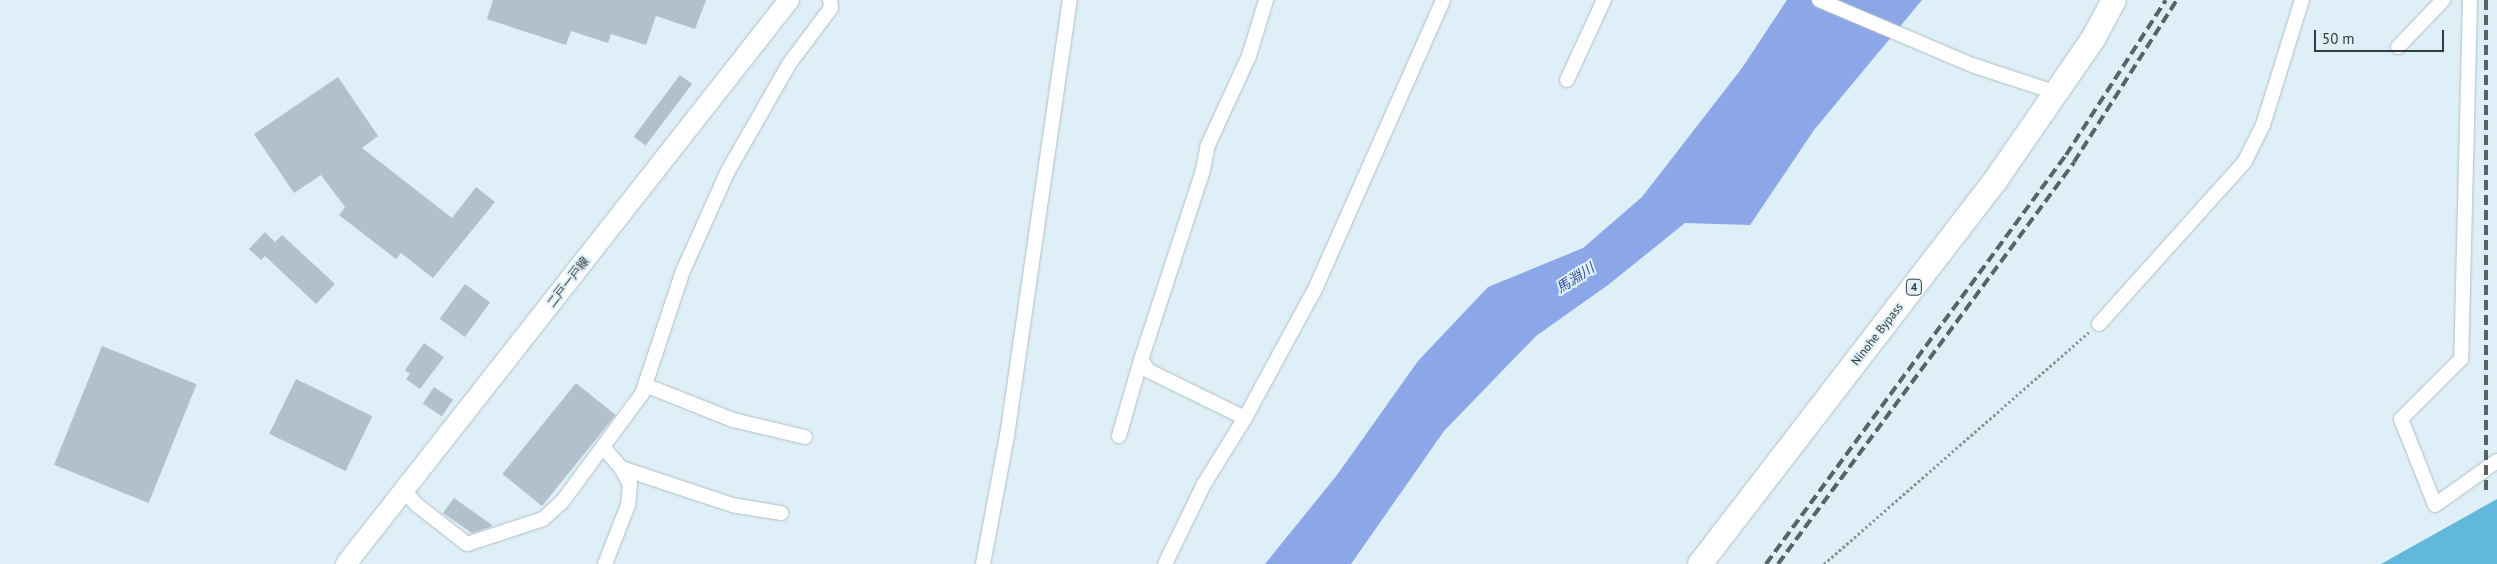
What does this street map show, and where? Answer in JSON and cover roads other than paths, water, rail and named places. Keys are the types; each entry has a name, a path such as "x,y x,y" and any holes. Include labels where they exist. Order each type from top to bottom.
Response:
{"highway":[{"name":"Ninohe Bypass","path":"1700,564 1995,181 2054,92 2093,39 2114,0"}],"main road":[{"name":"二戸一戸線","path":"346,564 789,0"}],"street":[{"path":"404,491 417,505 467,544 543,519 562,502 642,394 683,271 728,171 789,64 831,8 830,0"},
{"path":"983,564 1007,436 1070,0"},
{"path":"1119,436 1141,360 1203,170 1208,145 1249,56 1266,0"},
{"path":"1165,564 1204,484 1245,418 1316,287 1443,0"},
{"path":"1567,80 1604,0"},
{"path":"1819,0 1972,65 2054,92"},
{"path":"2099,324 2245,161 2264,125 2302,0"},
{"path":"2398,47 2443,0"},
{"path":"2470,0 2461,359 2401,419 2436,505 2497,460"},
{"path":"1141,360 1149,371 1245,418"},
{"path":"645,385 733,420 805,437"},
{"path":"603,447 621,468 630,484 628,505 605,564"},
{"path":"621,468 732,504 781,514"}],"water":[{"name":"馬淵川","path":"1787,0 1922,0 1814,130 1750,225 1685,223 1608,285 1536,336 1444,431 1351,564 1265,564 1337,475 1418,361 1488,287 1583,248 1642,197 1742,68"}],"railway":[{"path":"1766,564 2066,155 2166,0"},
{"path":"1778,564 2074,162 2177,0"},
{"path":"2486,0 2486,495"}]}
